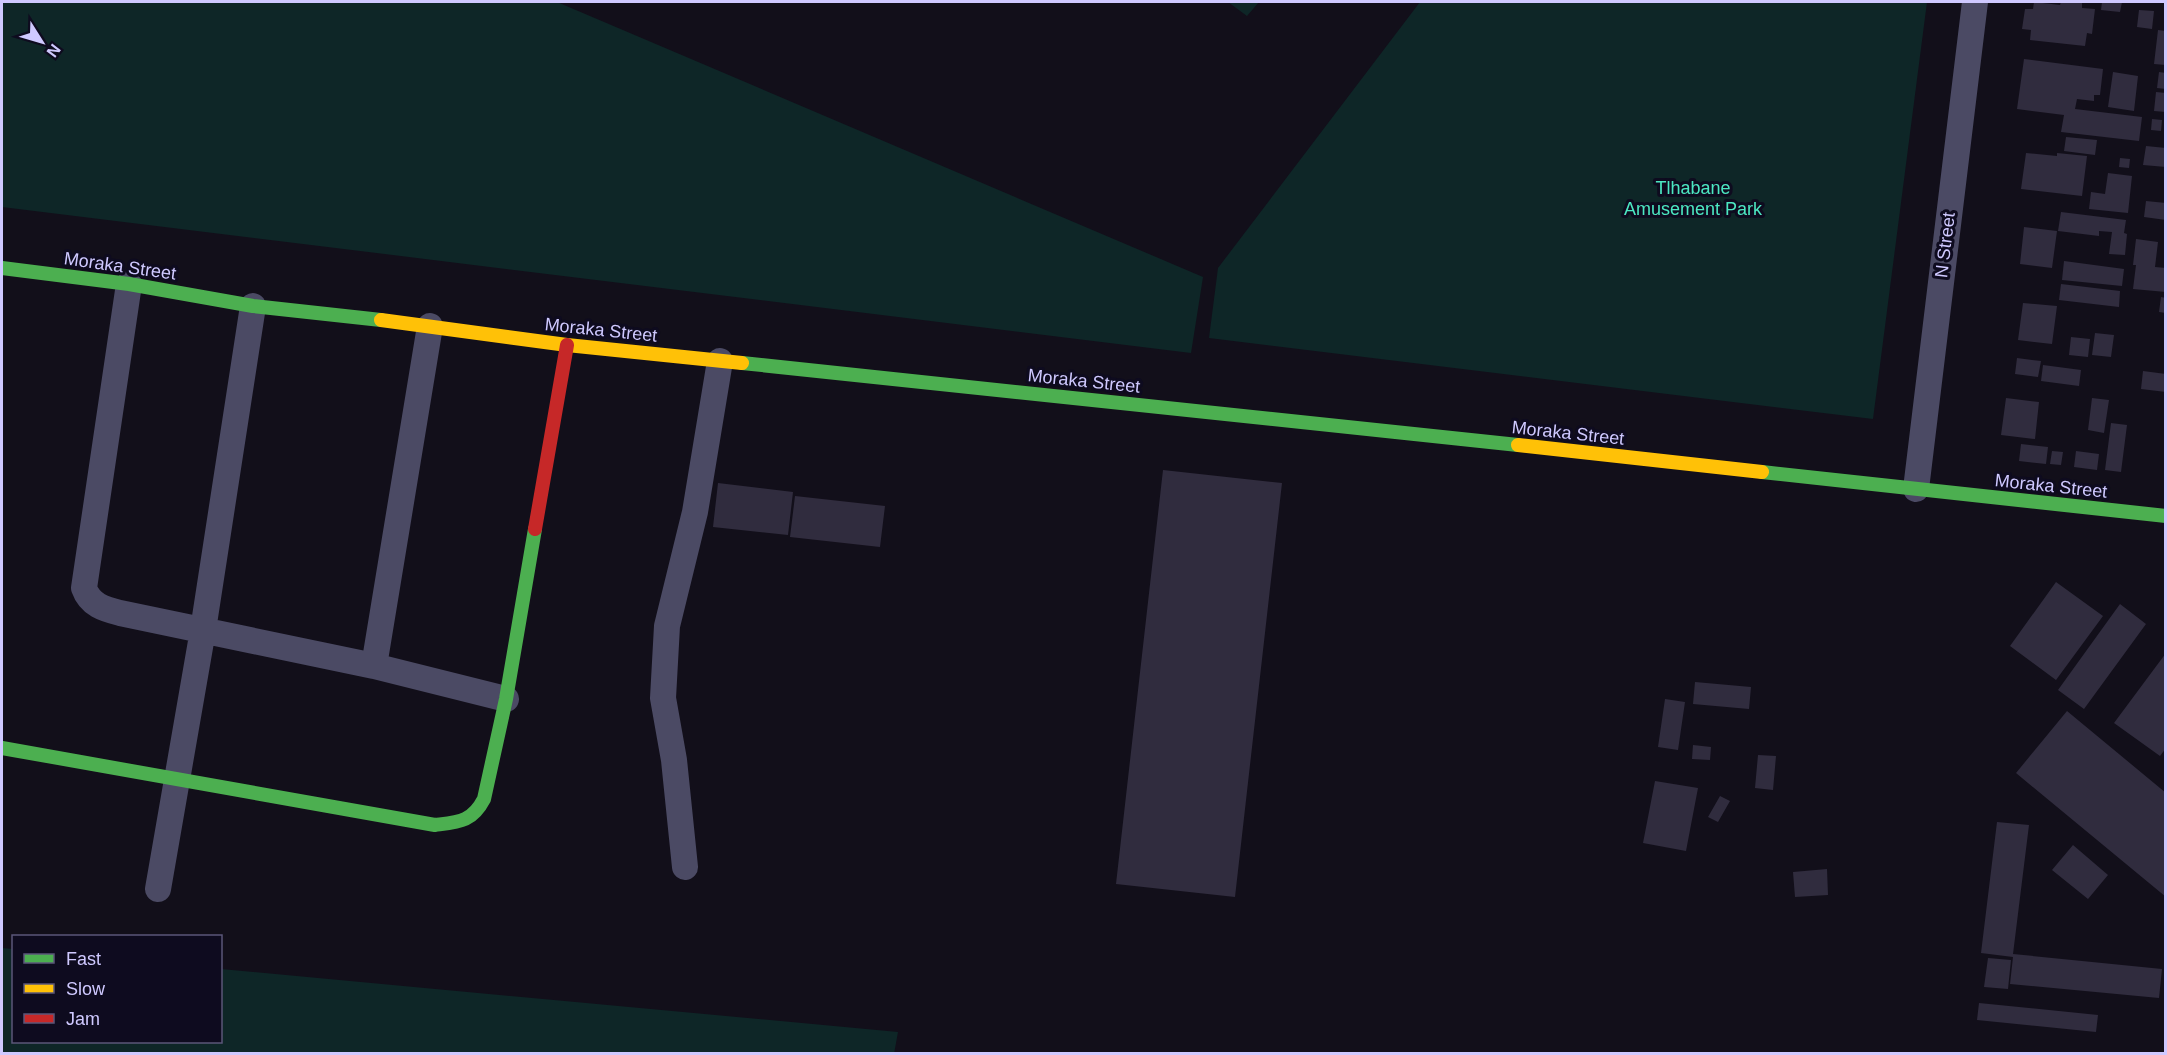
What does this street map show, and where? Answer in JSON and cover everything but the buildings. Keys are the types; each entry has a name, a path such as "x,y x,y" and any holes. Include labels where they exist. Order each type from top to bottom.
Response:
{"street":[{"name":"N Street","path":"1916,489 1975,2"},
{"name":"Moraka Street","path":"2,268 129,284 254,306 430,326 567,345 1411,433 2166,516"},
{"path":"129,284 84,588 92,603 104,609 374,666 506,699"},
{"path":"158,889 203,630 254,306"},
{"path":"374,666 430,326"},
{"path":"2,748 435,825 460,822 471,818 480,809 484,799 506,699 567,345"},
{"path":"685,867 674,760 663,698 667,626 695,512 720,361"}],"green space":[{"path":"2,2 557,2 1203,277 1191,353 2,207"},
{"path":"1228,2 1259,2 1247,16"},
{"name":"Tlhabane Amusement Park","path":"1420,2 1927,2 1873,419 1209,338 1218,268"},
{"path":"2,948 12,949 12,1043 222,1043 222,969 898,1032 894,1054 2,1053"}],"traffic: fast":[{"path":"2,268 129,284 253,306 381,320"},
{"path":"742,363 1518,445"},
{"path":"1762,472 2166,516"},
{"path":"2,748 435,825 464,820 475,812 484,799 506,699 535,529"}],"traffic: slow":[{"path":"381,320 567,345 742,363"},
{"path":"1518,445 1762,472"}],"traffic: jam":[{"path":"535,529 567,345"}]}
